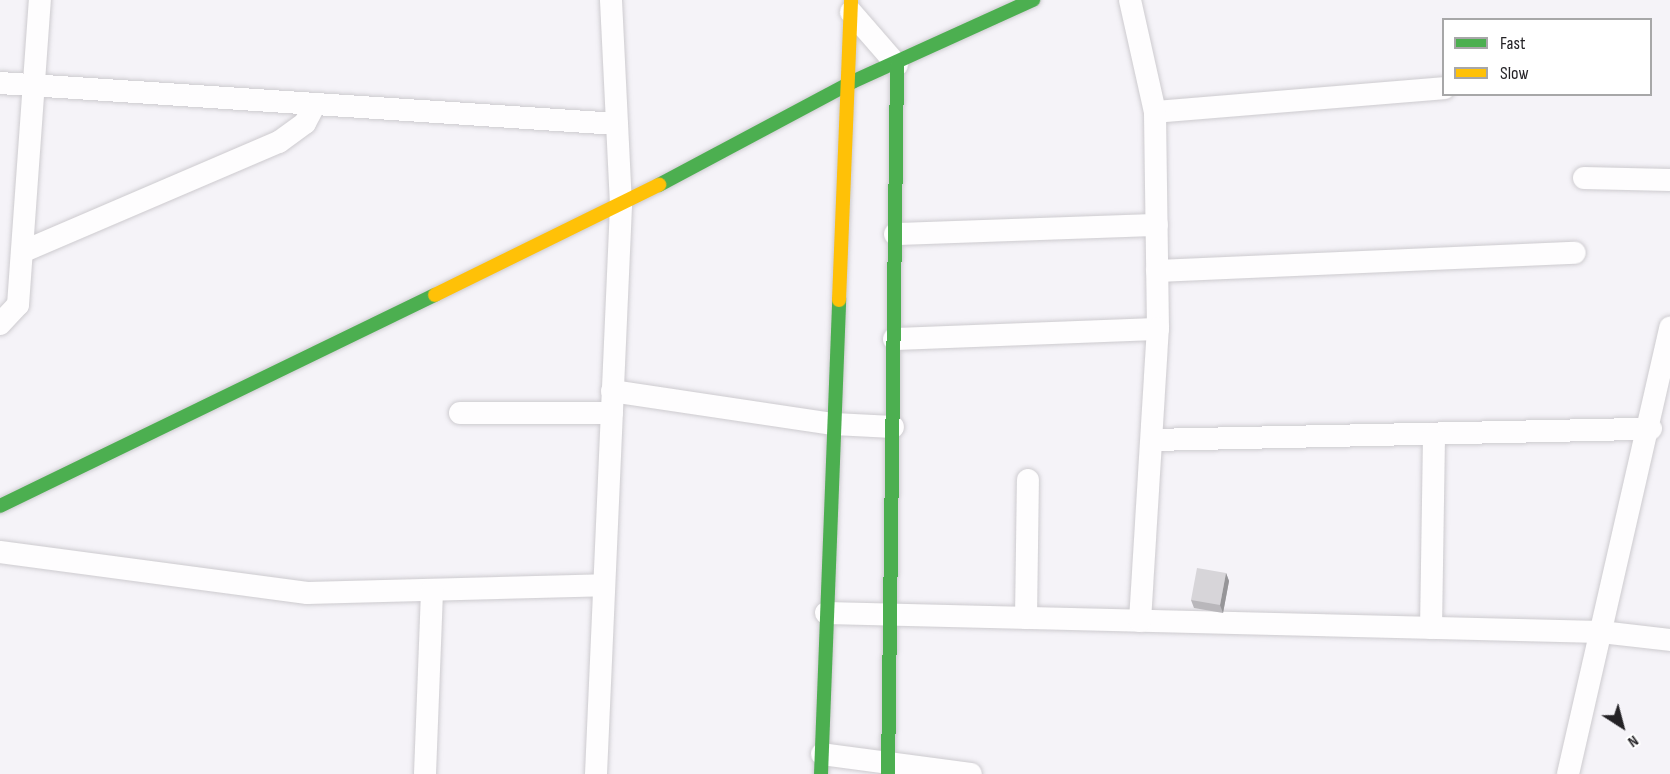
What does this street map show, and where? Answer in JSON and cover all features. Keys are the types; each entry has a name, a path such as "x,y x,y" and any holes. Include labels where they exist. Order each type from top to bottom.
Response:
{"street":[{"path":"0,324 18,305 40,0"},
{"path":"596,774 621,205 611,0"},
{"path":"0,506 621,205 852,82 897,65 1033,0"},
{"path":"1130,0 1155,112 1157,225 1158,329 1140,621"},
{"path":"851,6 897,65 892,615 888,768"},
{"path":"851,6 852,82 834,424 821,764 971,774"},
{"path":"0,83 617,124"},
{"path":"1155,112 1442,88"},
{"path":"22,252 285,138 305,123 315,104"},
{"path":"1584,178 1670,180"},
{"path":"895,234 1157,225"},
{"path":"1157,271 1575,253"},
{"path":"1568,774 1651,429 1668,351 1670,327"},
{"path":"894,339 1158,329"},
{"path":"460,413 612,402 834,424 893,427"},
{"path":"1152,440 1651,429"},
{"path":"1431,628 1434,434"},
{"path":"1026,618 1028,480"},
{"path":"0,552 307,593 604,585"},
{"path":"425,774 432,590"},
{"path":"826,613 1601,632 1670,640"}],"building":[{"path":"1197,568 1226,573 1220,605 1191,600"}],"traffic: fast":[{"path":"659,185 852,82 1033,0"},
{"path":"888,774 897,65"},
{"path":"0,506 435,295"},
{"path":"821,774 839,300"}],"traffic: slow":[{"path":"839,300 851,0"},
{"path":"435,295 659,185"}]}
